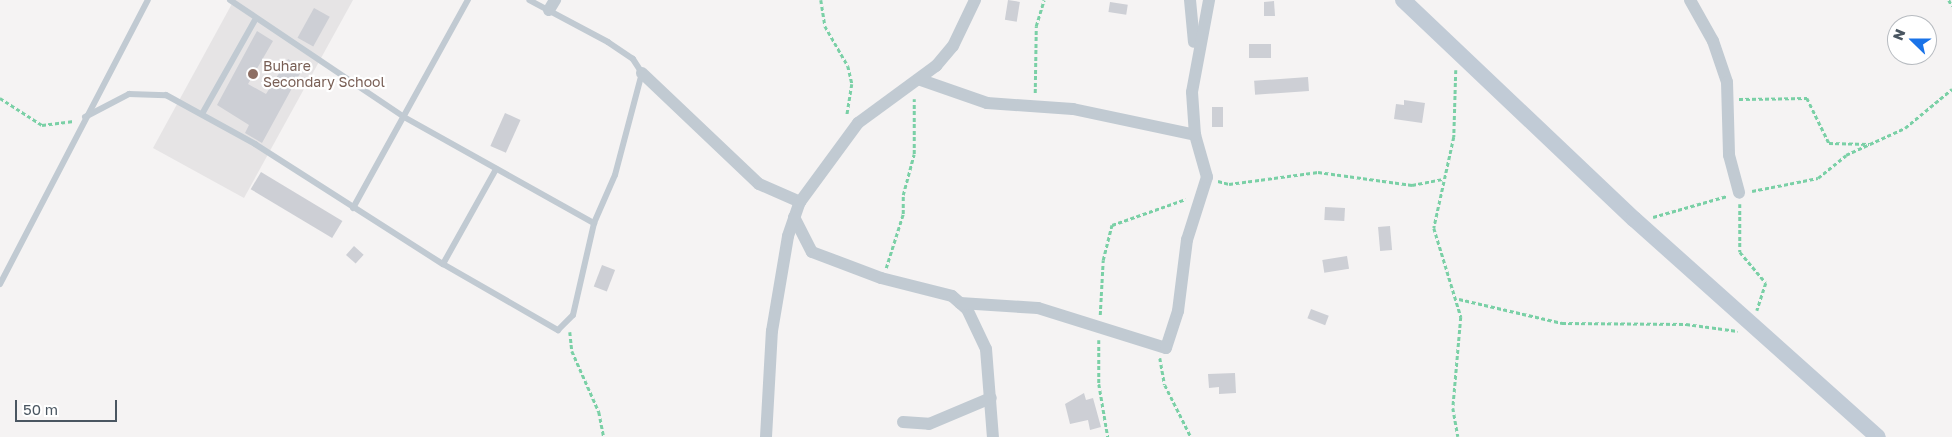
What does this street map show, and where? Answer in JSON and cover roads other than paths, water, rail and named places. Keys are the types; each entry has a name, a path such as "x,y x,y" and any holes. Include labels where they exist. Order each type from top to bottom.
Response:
{"main road":[{"path":"1403,0 1634,219 1878,437"}],"street":[{"path":"766,437 772,331 794,217 800,202 843,138 919,81 953,46 974,0"},
{"path":"960,303 1038,308 1099,325 1161,349 1170,342 1178,311 1183,259 1207,177 1195,135 1190,0"},
{"path":"1193,66 1209,0"},
{"path":"1690,0 1713,41 1730,99 1729,155 1739,193"},
{"path":"642,73 759,184 800,202"},
{"path":"919,81 987,103 1073,109 1195,135"},
{"path":"794,217 812,252 886,279 952,296 960,303 986,350 993,437"},
{"path":"903,422 929,424 991,398"}],"lane":[{"path":"230,0 404,117 594,224"},
{"path":"353,208 468,0"},
{"path":"85,117 129,94 149,92 202,114 443,264 558,330 569,321 594,224 615,175 642,73 633,59 552,5 529,0"},
{"path":"0,284 85,117 149,1"},
{"path":"202,114 256,18"},
{"path":"443,264 496,169"}],"place":[{"name":"Buhare Secondary School","path":"253,74"}]}
